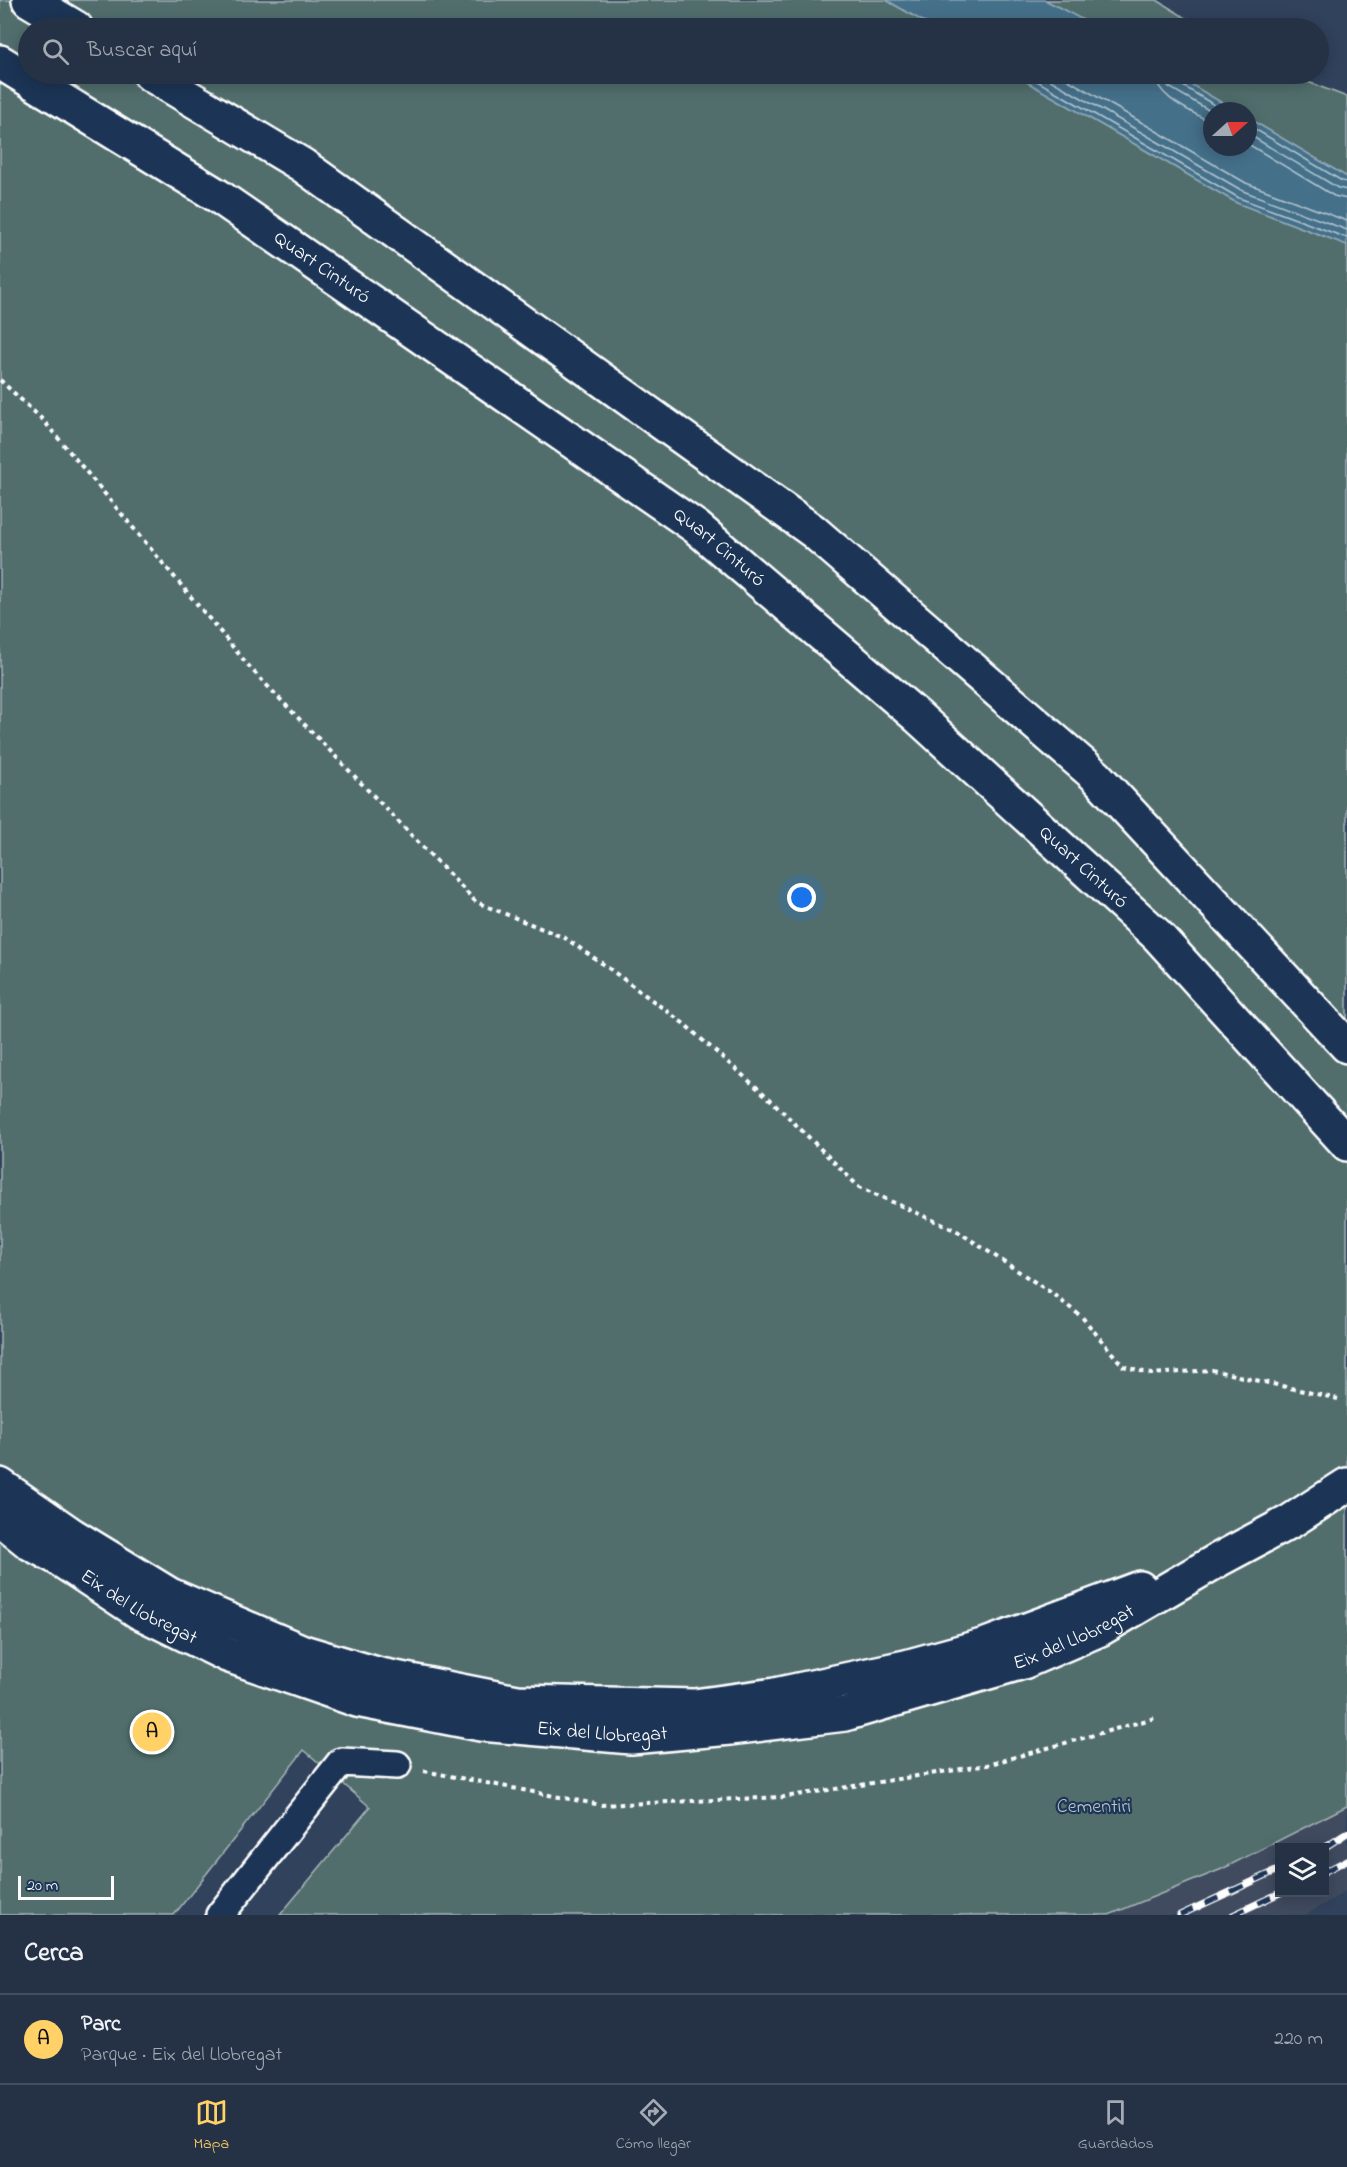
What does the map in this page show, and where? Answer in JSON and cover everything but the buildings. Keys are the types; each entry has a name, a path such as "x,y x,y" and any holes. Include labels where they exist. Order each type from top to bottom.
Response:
{"highway":[{"path":"28,0 59,18"},
{"name":"Quart Cinturó","path":"0,62 18,73"},
{"name":"Quart Cinturó","path":"36,84 218,196 696,527 918,717 1157,935 1347,1144"},
{"path":"167,84 302,165 813,531 1096,776 1347,1046"},
{"name":"Eix del Llobregat","path":"0,1485 72,1535 170,1594 303,1652 380,1676 517,1702 694,1706 775,1695 906,1667 986,1645 1218,1560"},
{"name":"Eix del Llobregat","path":"0,1519 30,1543 56,1557 139,1612 227,1655 357,1700 481,1724 631,1737 845,1714 1023,1662 1100,1629 1218,1560 1291,1521 1347,1485"}],"street":[{"path":"220,1915 341,1762 397,1765"}],"path":[{"path":"0,380 43,420 253,671 476,903 565,938 603,964 683,1023 771,1101 859,1187 957,1231 1050,1292 1082,1317 1123,1366 1151,1374 1212,1370 1338,1399"},
{"path":"397,1765 601,1805 784,1797 987,1765 1158,1718"}],"shaded area":[{"path":"1347,1806 1347,1891 1305,1915 1109,1915 1222,1869"}],"green space":[{"name":"Cementiri","path":"0,0 886,0 918,18 18,18 18,84 1030,84 1237,203 1347,245 1347,1806 1222,1869 1109,1915 280,1915 370,1807 304,1750 174,1915 0,1915"},
{"path":"1045,0 1157,0 1186,18 1079,18"},
{"path":"1190,84 1313,84 1347,97 1347,177 1257,123 1257,102 1221,102"}],"water":[{"path":"886,0 1045,0 1079,18 918,18"},
{"path":"1030,84 1190,84 1221,102 1203,102 1203,156 1257,156 1257,123 1347,177 1347,245 1237,203"}],"railway":[{"path":"1329,1845 1347,1833"},
{"path":"1329,1869 1347,1860"},
{"path":"1180,1915 1275,1871"},
{"path":"1233,1915 1275,1895"}],"place":[{"name":"Parc","path":"152,1732"}]}
